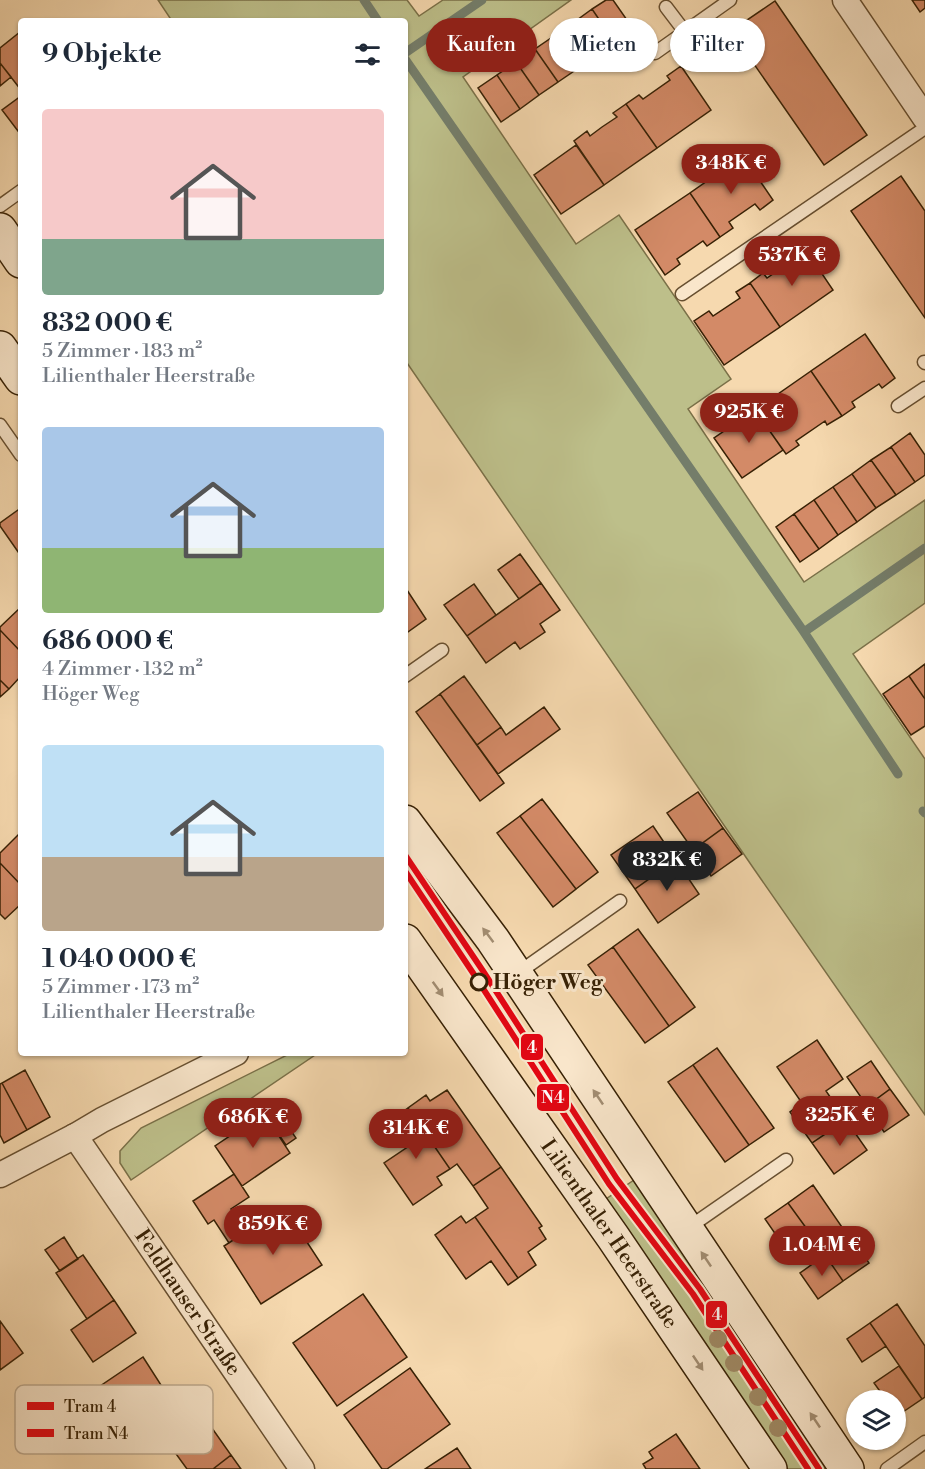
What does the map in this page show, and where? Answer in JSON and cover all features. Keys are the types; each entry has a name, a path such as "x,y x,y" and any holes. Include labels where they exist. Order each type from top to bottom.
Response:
{"main road":[{"path":"0,230 18,257"},
{"path":"0,348 18,374"},
{"path":"408,826 493,940 847,1469"},
{"name":"Lilienthaler Heerstraße","path":"410,957 613,1237 770,1469"}],"street":[{"path":"845,0 925,118"},
{"path":"0,1175 102,1120 230,1056"},
{"name":"Feldhauser Straße","path":"75,1136 302,1469"}],"lane":[{"path":"705,18 730,0"},
{"path":"666,7 678,18"},
{"path":"682,294 925,128"},
{"path":"0,206 18,193"},
{"path":"898,406 925,388"},
{"path":"0,424 18,451"},
{"path":"408,674 442,650"},
{"path":"516,975 620,902"},
{"path":"687,1230 786,1160"},
{"path":"887,1469 925,1442"}],"green space":[{"path":"158,0 407,0 419,16 443,0 571,0 537,24 537,18 426,18 426,72 470,72 463,77 576,244 619,215 731,379 688,409 804,582 925,500 925,603 853,654 925,759 925,1115 408,364 408,18 170,18"},
{"path":"285,1056 314,1056 131,1180 120,1163 120,1151 141,1128"},
{"path":"637,1178 825,1469 785,1469 606,1199"}],"building":[{"path":"606,0 613,0 626,18 598,18 592,9"},
{"path":"912,0 925,0 925,8 920,12"},
{"path":"775,1 867,135 824,165 759,72 765,72 765,18 750,18"},
{"path":"592,9 598,18 580,18"},
{"path":"18,34 18,86 0,63 0,48"},
{"path":"549,39 549,69 537,52 537,48"},
{"path":"537,52 558,82 539,95 523,72 537,72"},
{"path":"0,63 11,77 0,86"},
{"path":"501,72 523,72 539,95 520,109 497,75"},
{"path":"551,72 573,72 558,82"},
{"path":"673,72 685,72 711,110 657,148 626,104 639,95 643,99 670,80 667,76"},
{"path":"497,75 520,109 501,122 478,88"},
{"path":"18,98 18,131 2,110"},
{"path":"626,104 657,148 604,185 574,141 587,131 590,136 617,117 613,113"},
{"path":"576,145 604,185 561,214 534,175"},
{"path":"743,156 773,200 760,210 755,204 729,222 733,228 720,237 690,193"},
{"path":"901,176 925,211 925,318 851,211"},
{"path":"690,193 720,237 707,246 703,241 677,259 680,264 665,275 635,230"},
{"path":"802,244 833,290 780,327 750,283 763,273 767,278 793,260 789,254"},
{"path":"750,283 780,327 724,365 694,321 709,311 713,316 740,298 736,292"},
{"path":"865,334 895,378 882,388 879,384 852,402 855,407 842,416 811,371"},
{"path":"811,371 842,416 827,425 825,421 796,441 799,445 786,454 755,410"},
{"path":"755,410 783,450 742,478 714,438"},
{"path":"910,433 925,455 925,475 915,482 891,447"},
{"path":"891,447 915,482 896,495 871,460"},
{"path":"871,460 896,495 876,508 852,474"},
{"path":"852,474 876,508 857,522 833,487"},
{"path":"833,487 857,522 838,535 814,500"},
{"path":"814,500 838,535 819,549 794,514"},
{"path":"18,510 18,552 0,526 0,523"},
{"path":"794,514 819,549 800,562 776,527"},
{"path":"520,554 541,583 519,599 498,570"},
{"path":"541,583 560,610 540,624 545,632 520,649 515,642 486,663 467,636"},
{"path":"474,584 496,615 467,636 444,605"},
{"path":"408,592 426,619 408,632"},
{"path":"18,610 18,649 0,630 0,627"},
{"path":"0,630 18,649 18,679 9,689 0,680"},
{"path":"925,664 925,699 909,676"},
{"path":"464,676 501,727 477,745 440,694"},
{"path":"909,676 925,699 925,726 911,735 883,694"},
{"path":"0,680 9,689 0,697"},
{"path":"440,694 504,783 480,801 416,712"},
{"path":"544,707 560,729 498,774 477,745 501,727 506,735"},
{"path":"698,792 723,828 693,850 667,813"},
{"path":"542,799 598,872 576,889 520,816"},
{"path":"520,816 576,889 553,907 497,833"},
{"path":"653,826 676,860 635,889 611,855"},
{"path":"723,828 742,854 711,876 693,850"},
{"path":"18,835 18,882 0,863 0,853"},
{"path":"676,860 699,894 658,923 635,889"},
{"path":"0,863 18,882 18,907 5,919 0,914"},
{"path":"638,929 695,1007 669,1026 613,947"},
{"path":"613,947 669,1026 645,1043 588,965"},
{"path":"817,1040 843,1079 826,1091 846,1120 812,1143 790,1112 802,1103 777,1067"},
{"path":"717,1048 774,1128 749,1145 693,1065"},
{"path":"871,1061 890,1089 867,1106 847,1077"},
{"path":"693,1065 749,1145 725,1162 668,1082"},
{"path":"25,1070 50,1117 27,1130 2,1083"},
{"path":"2,1083 27,1130 4,1143 0,1135 0,1084"},
{"path":"890,1089 909,1115 884,1132 867,1106"},
{"path":"447,1090 501,1167 473,1186 457,1164 450,1169 408,1108 426,1095 430,1101"},
{"path":"408,1108 450,1169 437,1177 442,1185 413,1205 384,1163 409,1146 391,1120"},
{"path":"278,1112 296,1138 286,1145 268,1119"},
{"path":"264,1113 290,1153 242,1186 215,1146"},
{"path":"846,1120 867,1150 834,1174 812,1143"},
{"path":"501,1167 542,1226 539,1228 546,1239 528,1252 536,1265 518,1278 475,1217 488,1208 473,1186"},
{"path":"234,1174 249,1197 231,1209 245,1232 229,1243 214,1220 208,1224 193,1201"},
{"path":"813,1185 844,1230 820,1247 788,1203"},
{"path":"788,1203 820,1247 796,1264 765,1219"},
{"path":"284,1207 322,1265 261,1304 224,1246"},
{"path":"461,1216 466,1223 475,1217 518,1278 508,1285 491,1261 466,1279 435,1235"},
{"path":"64,1237 78,1259 60,1271 45,1250"},
{"path":"851,1237 869,1263 843,1281 825,1255"},
{"path":"83,1255 114,1300 87,1319 56,1273"},
{"path":"825,1255 843,1281 818,1299 800,1273"},
{"path":"363,1294 407,1357 337,1406 293,1343"},
{"path":"114,1300 136,1333 93,1362 71,1330"},
{"path":"897,1304 925,1346 925,1397 922,1399 870,1323"},
{"path":"0,1321 23,1353 0,1370"},
{"path":"870,1323 886,1346 862,1362 847,1339"},
{"path":"143,1357 161,1385 102,1385"},
{"path":"899,1366 922,1399 906,1410 906,1390 879,1390 874,1383"},
{"path":"410,1368 450,1424 387,1469 382,1469 344,1415"},
{"path":"213,1430 231,1455 213,1469 187,1469 176,1454 213,1454"},
{"path":"676,1434 700,1469 646,1469 643,1464 653,1458 649,1452"},
{"path":"457,1448 471,1469 425,1469"},
{"path":"231,1455 241,1469 213,1469"}],"waterway":[{"path":"364,0 376,18"},
{"path":"408,51 482,0"},
{"path":"408,63 804,632 898,774"},
{"path":"804,632 925,548"}],"tram line":[{"name":"4","path":"408,859 617,1179 700,1289 819,1469"},
{"name":"N4","path":"408,876 609,1184 693,1294 808,1469"}],"place":[{"name":"Höger Weg","path":"479,982"}]}
